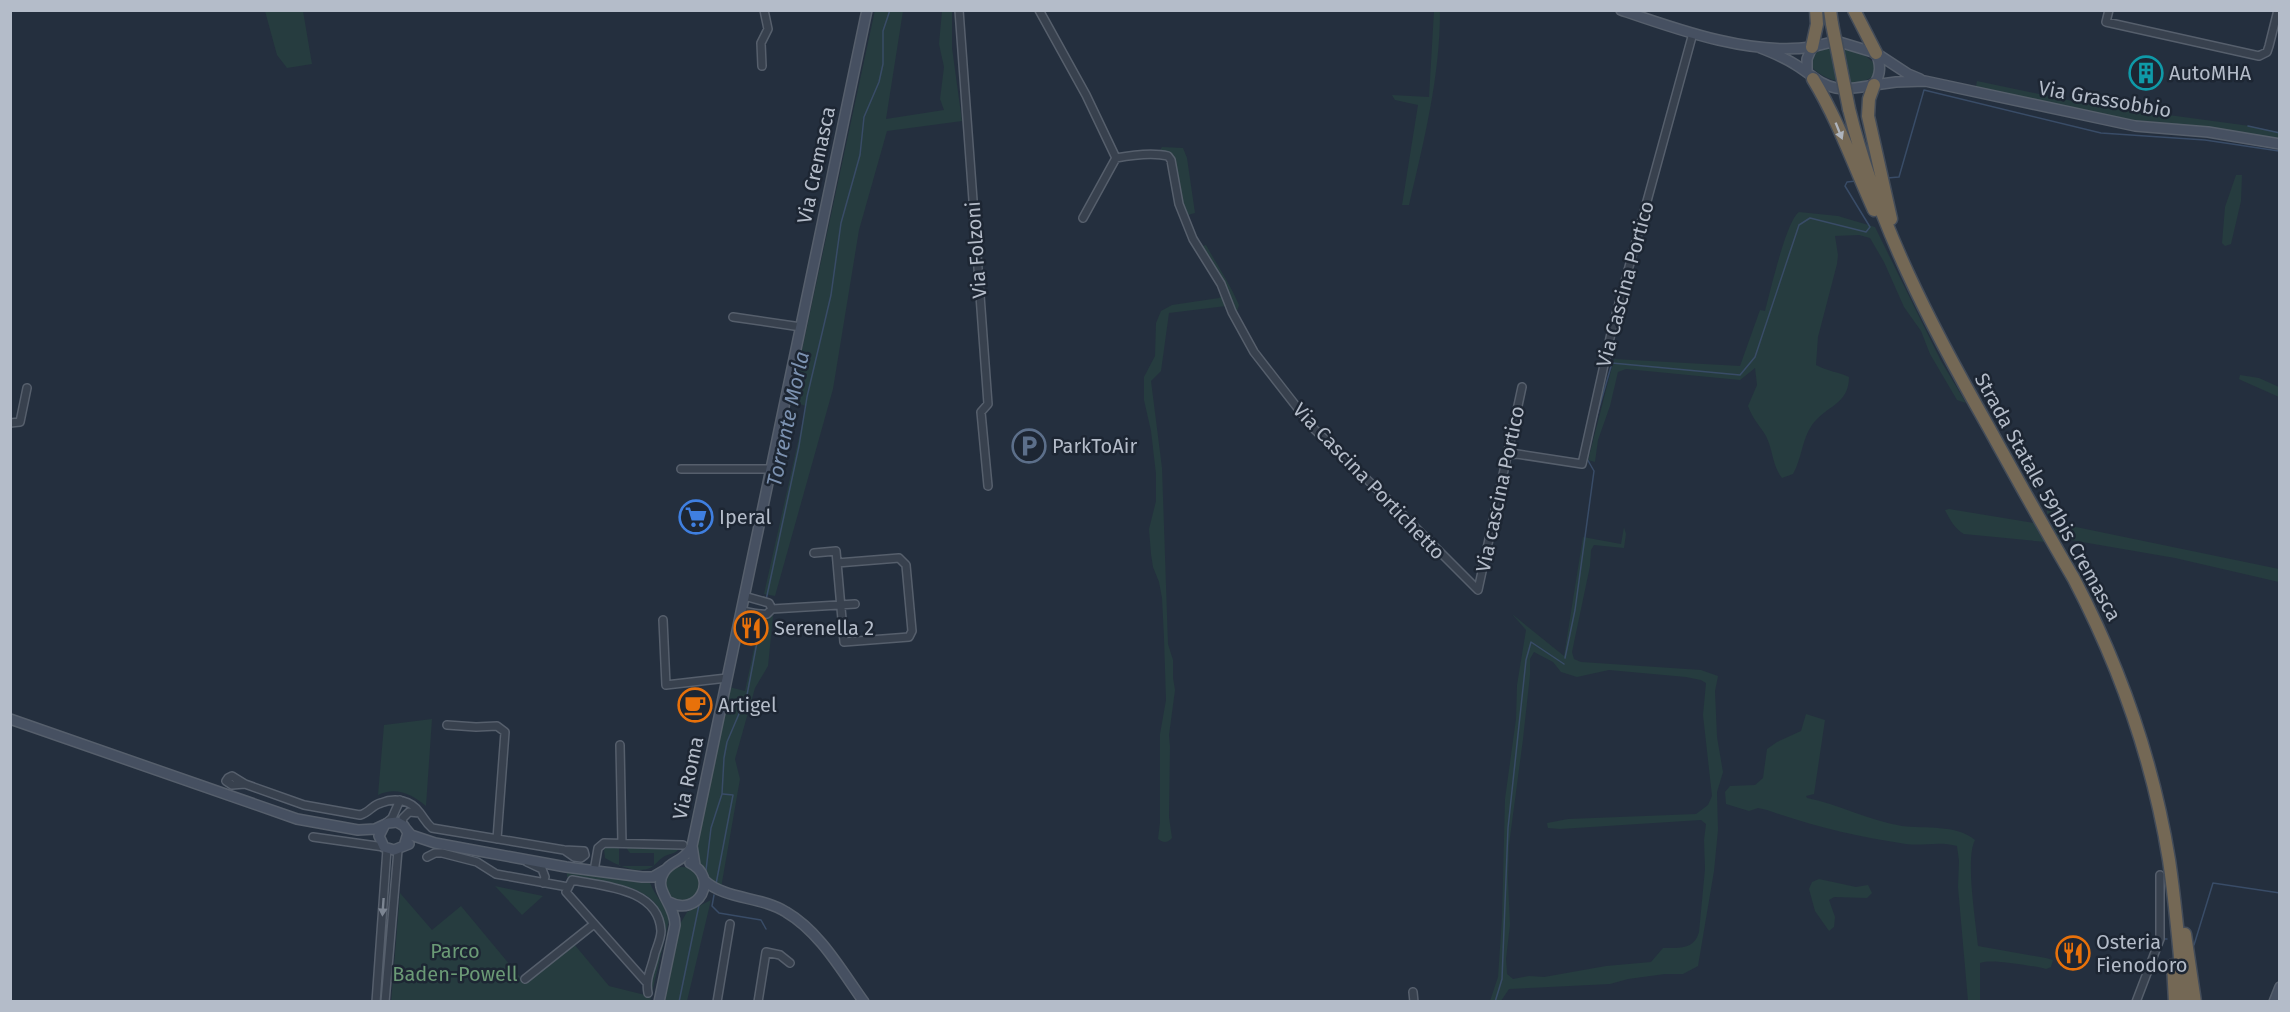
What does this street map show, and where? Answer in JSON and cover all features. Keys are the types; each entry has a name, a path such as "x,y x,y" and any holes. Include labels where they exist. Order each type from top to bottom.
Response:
{"highway":[{"path":"1812,47 1816,10"},
{"name":"Strada Statale 591bis Cremasca","path":"1830,10 1850,109 1872,184 1902,261 1942,345 2074,579 2103,639 2126,695 2146,757 2164,836 2172,883 2184,1002"},
{"path":"1854,10 1876,53"},
{"path":"1810,75 1830,106 1861,184 1882,229 1902,261"},
{"path":"1874,85 1869,99 1868,116 1902,261"},
{"path":"2172,883 2170,928 2175,1002"},
{"path":"2172,883 2183,922 2195,1002"}],"street":[{"path":"762,66 761,43 768,29 764,10"},
{"name":"Via Cremasca","path":"727,680 867,10"},
{"name":"Via Folzoni","path":"959,10 988,404 981,412 988,486"},
{"path":"1039,10 1086,95 1116,158 1083,218"},
{"path":"1621,10 1693,33 1758,47"},
{"path":"1860,10 1863,28"},
{"path":"2109,10 2106,22 2259,56 2267,52 2277,10"},
{"name":"Via Cascina Portico","path":"1507,455 1517,454 1582,464 1612,329 1693,33"},
{"name":"Via Grassobbio","path":"1758,47 1780,49 1812,47 1836,42 1876,53 1908,74 1925,81 2135,126 2208,132 2280,144"},
{"name":"Via Grassobbio","path":"1758,47 1783,57 1810,75 1837,88 1925,81"},
{"path":"1810,75 1807,59 1812,47"},
{"path":"1874,85 1880,72 1876,53"},
{"name":"Via Cascina Portichetto","path":"1116,158 1132,155 1168,156 1171,160 1179,204 1193,239 1221,284 1232,312 1254,352 1314,429 1478,590"},
{"path":"733,317 801,327"},
{"name":"Via cascina Portico","path":"1478,590 1522,387"},
{"path":"10,423 20,422 27,388"},
{"path":"681,469 772,469"},
{"path":"814,553 836,551 837,563 841,604 844,642 909,637 912,631 906,565 899,558 837,563"},
{"path":"744,596 766,608"},
{"path":"741,611 754,612 766,608 855,603"},
{"path":"663,620 666,685 727,680"},
{"name":"Via Roma","path":"642,877 653,877 679,862 688,846 727,680"},
{"path":"10,719 297,819 358,830 375,829 392,822 403,824 411,835 435,843"},
{"path":"447,725 497,726 505,732 497,839"},
{"path":"620,745 622,843"},
{"path":"245,784 304,805 360,815 368,812 378,803 400,800 414,806 432,828 564,850"},
{"path":"376,1002 384,845 380,832 392,818 400,800"},
{"path":"385,1002 401,848 408,838 403,824 400,800"},
{"path":"378,803 389,809 392,818"},
{"path":"403,824 409,812 420,813"},
{"path":"358,830 384,845"},
{"path":"313,837 401,848 412,842 435,843 566,867 642,877 660,886 674,913 675,925 659,1002"},
{"path":"594,870 598,848 604,843 688,846"},
{"name":"Via Roma","path":"688,846 704,880"},
{"path":"427,857 435,853 442,853 477,862 496,874 568,887"},
{"path":"520,857 542,869 545,877 544,883"},
{"path":"679,862 695,865"},
{"path":"544,883 548,872 555,868 566,867"},
{"path":"660,886 665,870"},
{"path":"2136,1002 2160,939 2160,875"},
{"path":"646,982 567,892 572,880 638,895 653,909 661,931 646,982 648,993"},
{"path":"704,880 712,887 725,892 760,900 785,911 813,933 864,1002"},
{"path":"701,897 704,880"},
{"path":"669,902 686,906 709,893 725,892"},
{"path":"675,925 686,906"},
{"path":"525,979 594,924"},
{"path":"717,1002 730,924"},
{"path":"758,1002 766,952 780,955 790,963"},
{"path":"2274,1002 2280,987"},
{"path":"1413,992 1414,1002"}],"green space":[{"path":"875,10 903,11 886,119 944,110 940,99 944,67 939,44 942,11 952,11 952,48 962,121 887,131 859,230 833,389 775,596 764,594 806,406 791,401"},
{"path":"265,11 303,11 312,64 287,68 277,55"},
{"path":"1434,11 1440,11 1434,85 1409,205 1402,205 1418,105 1395,100 1392,95 1429,97"},
{"path":"1826,46 1847,48 1865,56 1876,65 1874,76 1849,83 1823,76 1810,65 1814,52"},
{"path":"1977,81 2087,104 2250,126 2279,132 2279,142 2137,125 1975,90"},
{"path":"1162,147 1183,148 1187,158 1195,213 1188,215 1172,156 1159,152"},
{"path":"2236,175 2242,175 2241,201 2231,244 2225,246 2222,243 2225,207"},
{"path":"1799,212 1838,216 1875,227 1941,361 1966,403 1957,400 1930,354 1921,331 1904,307 1884,262 1870,238 1859,235 1835,236 1837,264 1818,337 1816,365 1849,377 1848,386 1841,399 1812,425 1793,474 1782,478 1776,468 1766,436 1748,406 1757,385 1755,368 1740,380 1626,369 1618,372 1610,406 1598,440 1595,462 1588,460 1614,359 1740,366 1760,310 1765,311 1784,243 1794,218"},
{"path":"1206,245 1239,305 1237,311 1226,306 1169,313 1161,371 1151,381 1162,468 1168,644 1173,660 1175,690 1169,735 1169,817 1172,838 1165,842 1158,839 1160,734 1166,700 1164,638 1162,598 1153,567 1149,529 1156,501 1156,474 1151,431 1144,400 1144,377 1155,356 1156,323 1161,311 1172,305 1219,298 1227,291 1202,246"},
{"path":"2240,375 2259,378 2279,387 2279,397 2239,379"},
{"path":"2053,507 2067,523 2076,527 2279,569 2279,582 2175,558 2059,538 2047,513 2047,510"},
{"path":"1945,510 2034,523 2046,542 1964,534 1951,521"},
{"path":"1624,527 1626,534 1624,548 1594,545 1591,550 1590,566 1572,652 1574,659 1581,662 1701,670 1718,676 1715,691 1717,737 1723,772 1717,792 1718,830 1714,871 1698,966 1683,974 1628,979 1610,984 1509,989 1501,1001 1490,1001 1498,977 1505,799 1516,719 1517,685 1526,630 1512,614 1564,656 1583,537 1621,544","holes":["1534,652 1553,662 1561,672 1577,677 1609,670 1686,677 1706,683 1703,715 1712,796 1708,805 1696,814 1568,819 1547,823 1548,828 1560,829 1701,820 1706,824 1705,869 1699,932 1690,945 1680,948 1663,948 1651,962 1606,966 1544,977 1529,976 1513,979 1507,974 1506,959 1510,925 1509,845 1523,739 1530,659"]},
{"path":"761,615 773,616 768,666 755,688 735,759 740,779 721,888 711,886 700,867 696,854 729,687 745,691"},
{"path":"1806,714 1825,720 1814,794 1806,796 1807,798 1890,824 1950,829 1975,840 1972,849 1971,875 1978,946 2053,960 2051,967 2046,969 2001,962 1980,963 1980,1001 1968,1001 1958,887 1957,846 1906,844 1870,838 1818,826 1767,810 1758,808 1749,811 1726,804 1725,792 1730,786 1755,785 1763,778 1767,749 1801,731"},
{"path":"432,719 426,806 415,798 397,791 378,795 384,725"},
{"path":"609,845 619,847 619,865 605,858 604,849"},
{"path":"627,846 680,847 654,865 654,853 630,853"},
{"path":"621,866 653,866 639,870"},
{"path":"682,867 694,872 699,884 694,896 682,901 670,896 665,884 670,872"},
{"name":"Parco Baden-Powell","path":"558,870 641,879 650,883 669,920 650,1001 391,1002 400,893 432,930 461,906 525,983 574,944 609,986 649,996 663,929 661,913 654,902 628,887 567,877 567,872"},
{"path":"1819,879 1856,887 1868,885 1872,893 1867,898 1834,897 1829,900 1835,917 1834,927 1829,931 1815,911 1809,889 1812,882"},
{"path":"495,886 543,896 522,915"},
{"path":"711,900 687,1001 665,1002 680,924 687,912"}],"waterway":[{"name":"Torrente Morla","path":"766,600 799,446 807,397 831,295 841,223 860,155 864,117 879,82 883,64 883,31 890,10"},
{"path":"1887,178 1899,177 1924,90 2101,133 2205,140 2279,151"},
{"path":"2248,126 2280,133"},
{"path":"1593,429 1612,363 1740,375 1755,357 1799,225 1810,218 1866,232 1870,227 1845,186 1847,182 1856,181"},
{"path":"1565,658 1575,610 1594,471 1586,457"},
{"name":"Torrente Morla","path":"706,870 711,828 722,794 727,742 747,695 762,616"},
{"path":"1495,1002 1502,979 1508,828 1526,660 1531,642 1564,664"},
{"path":"716,884 733,795 723,794"},
{"path":"2192,944 2194,945 2213,883 2280,893"},
{"path":"714,895 712,906 719,913 761,920 766,929"},
{"name":"Torrente Morla","path":"679,1002 699,905"},
{"path":"2162,939 2167,939"}],"place":[{"name":"AutoMHA","path":"2146,73"},
{"name":"ParkToAir","path":"1029,446"},
{"name":"Iperal","path":"696,517"},
{"name":"Serenella 2","path":"751,628"},
{"name":"Artigel","path":"695,705"},
{"name":"Osteria Fienodoro","path":"2073,953"}]}
